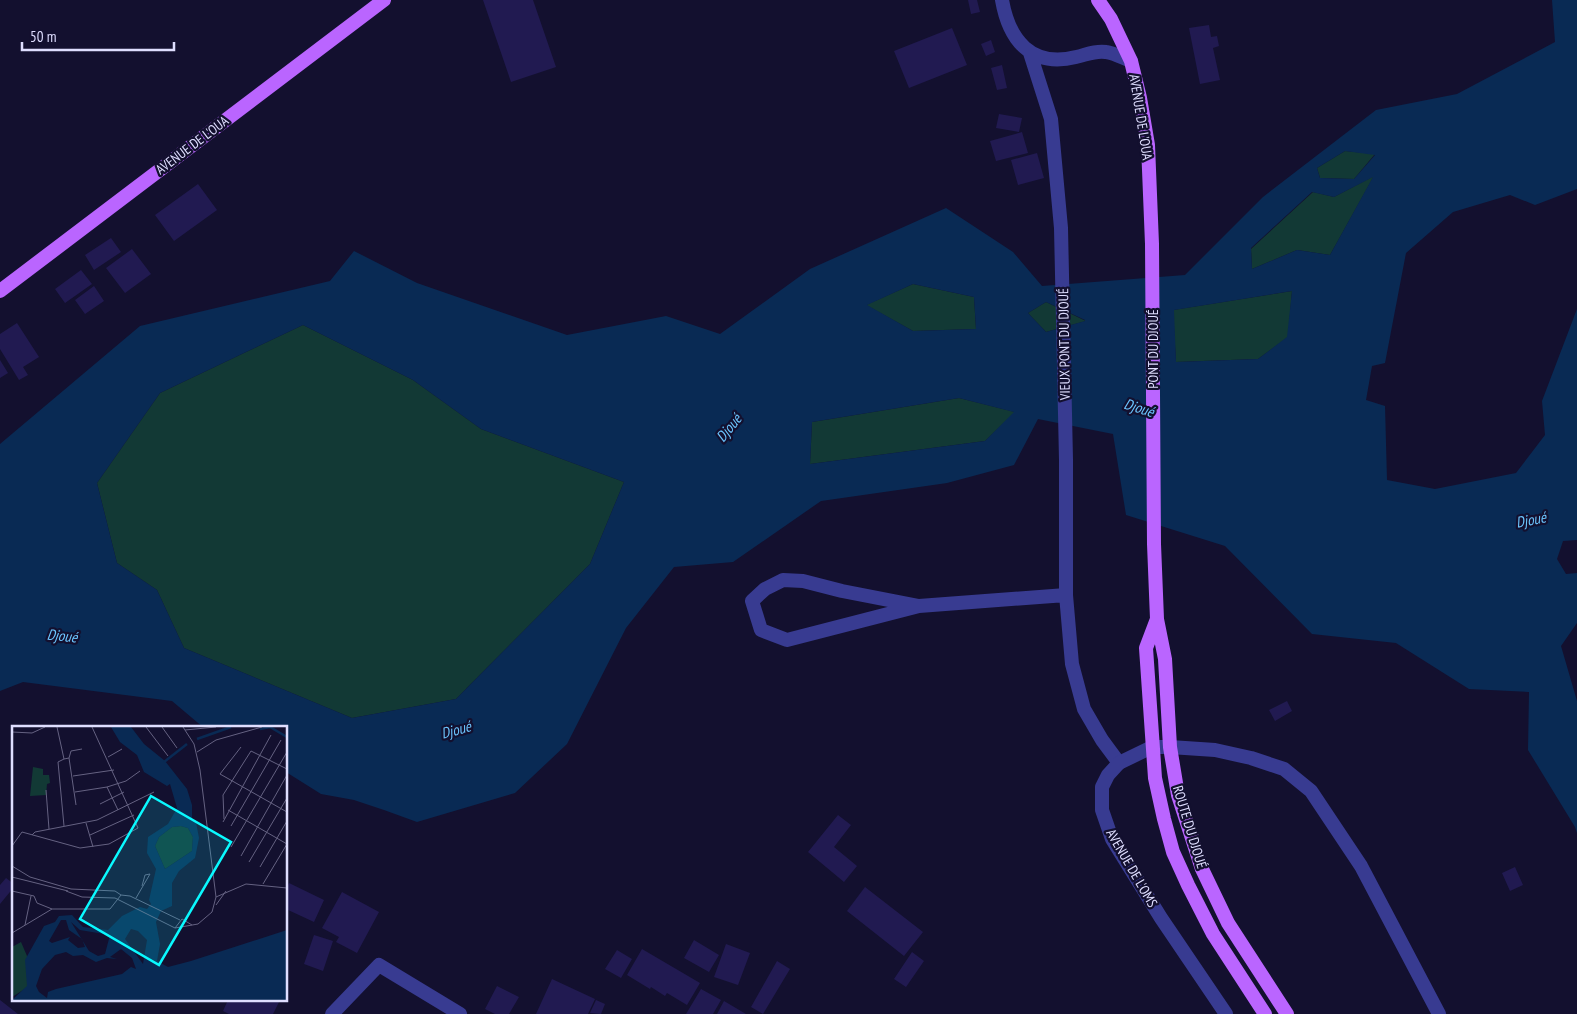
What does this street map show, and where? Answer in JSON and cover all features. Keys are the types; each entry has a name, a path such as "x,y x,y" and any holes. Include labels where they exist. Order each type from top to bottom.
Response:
{"main road":[{"name":"AVENUE DE L'OUA","path":"0,291 384,0"},
{"name":"AVENUE DE L'OUA","path":"1098,0 1111,19 1131,61 1140,98 1148,145 1152,244"},
{"name":"PONT DU DJOUÉ","path":"1152,244 1154,544"},
{"name":"ROUTE DU DJOUÉ","path":"1154,544 1157,619 1164,659 1170,747 1178,795 1202,869 1228,923 1288,1014"},
{"name":"ROUTE DU DJOUÉ","path":"1157,619 1146,648 1152,747 1155,778 1173,852 1213,934 1265,1014"}],"street":[{"path":"1002,0 1005,18 1014,38 1030,53 1052,60 1074,58 1092,52 1105,52 1131,61"},
{"name":"VIEUX PONT DU DJOUÉ","path":"1030,53 1050,119 1061,228 1066,460 1066,595 1072,664 1084,709 1102,740 1119,763"},
{"path":"919,606 842,591 803,581 783,580 766,589 752,601 761,630 787,640 919,606 1066,595"},
{"name":"AVENUE DE L'OMS","path":"1226,1014 1161,918 1112,839 1102,810 1102,787 1108,775 1119,763 1152,747 1215,750 1251,758 1284,769 1311,791 1361,866 1439,1014"},
{"path":"332,1014 379,965 460,1014"}],"green space":[{"path":"1345,151 1375,154 1354,179 1320,178 1317,168"},
{"path":"1374,176 1330,255 1297,250 1252,269 1251,249 1313,192 1334,197"},
{"path":"913,284 974,297 976,329 913,331 866,305"},
{"path":"1292,291 1288,337 1258,359 1176,362 1173,310"},
{"path":"1046,302 1086,321 1046,332 1028,313"},
{"path":"303,325 413,380 481,429 624,482 590,564 456,699 352,718 184,648 157,590 117,563 97,483 160,393"},
{"path":"959,398 1015,412 985,441 810,464 812,422"}],"water":[{"name":"Djoué","path":"1552,0 1577,0 1577,189 1535,205 1510,195 1453,212 1406,253 1385,363 1372,366 1366,400 1385,406 1387,480 1435,489 1516,473 1545,435 1542,401 1577,309 1577,540 1563,541 1557,559 1566,574 1577,573 1577,623 1561,646 1577,701 1577,833 1528,750 1529,692 1469,689 1396,643 1312,634 1225,546 1126,515 1113,434 1038,419 1014,465 947,483 821,501 733,562 674,567 626,628 567,744 515,793 417,822 354,800 321,794 288,773 288,726 202,726 172,701 23,682 0,691 0,444 140,326 330,281 354,251 417,283 567,335 666,316 720,334 810,269 946,208 1013,252 1042,286 1185,275 1263,197 1376,110 1457,94 1555,42","holes":["1345,151 1375,155 1354,179 1320,178 1317,168","1373,177 1330,255 1297,250 1252,269 1251,248 1312,192 1334,197","913,284 974,297 976,329 913,331 867,305","1292,291 1287,337 1258,359 1176,362 1174,310","1046,302 1085,321 1046,332 1028,313","303,325 413,380 481,429 624,482 590,564 456,699 352,718 184,648 157,590 117,563 97,483 160,393","959,398 1014,412 985,441 810,464 812,422"]}],"building":[{"path":"483,0 533,0 556,67 511,82"},
{"path":"968,0 977,0 980,12 971,14"},
{"path":"1209,25 1211,37 1217,36 1219,46 1213,48 1220,80 1200,84 1189,28"},
{"path":"952,28 967,65 909,88 894,51"},
{"path":"991,40 995,52 986,56 981,44"},
{"path":"1002,65 1007,88 997,90 991,68"},
{"path":"999,114 1022,118 1019,132 996,128"},
{"path":"1022,132 1028,153 996,161 990,141"},
{"path":"1037,153 1044,178 1018,185 1011,160"},
{"path":"198,184 217,210 174,241 155,215"},
{"path":"111,238 121,252 94,270 85,255"},
{"path":"132,249 151,274 125,293 106,268"},
{"path":"81,270 92,284 65,303 55,289"},
{"path":"94,286 104,301 85,314 75,300"},
{"path":"17,323 39,357 23,367 28,375 19,380 0,349 0,334"},
{"path":"0,360 8,373 0,378"},
{"path":"1287,701 1292,711 1275,721 1269,710"},
{"path":"838,815 851,825 834,847 857,866 844,882 808,852"},
{"path":"1515,867 1523,885 1510,891 1502,873"},
{"path":"6,878 12,882 12,889 0,904 0,885"},
{"path":"289,883 324,900 314,922 288,910"},
{"path":"865,887 923,932 904,956 847,911"},
{"path":"342,892 379,912 357,953 336,942 339,937 322,928"},
{"path":"314,935 333,941 323,971 304,964"},
{"path":"694,940 719,955 709,972 684,958"},
{"path":"726,944 750,953 738,985 714,977"},
{"path":"642,949 700,983 687,1005 667,993 665,996 651,987 650,989 627,975"},
{"path":"617,950 632,959 621,978 605,969"},
{"path":"912,952 924,961 906,987 894,979"},
{"path":"777,961 790,969 763,1014 751,1007"},
{"path":"552,979 595,999 588,1014 536,1014"},
{"path":"497,986 519,997 509,1014 495,1014 485,1009"},
{"path":"701,989 721,1000 713,1014 686,1014"},
{"path":"0,1000 18,1014 0,1014"},
{"path":"596,1000 605,1004 601,1014 590,1013"},
{"path":"724,1001 746,1014 717,1014"},
{"path":"227,1002 279,1002 273,1014 229,1014 223,1011"}]}
